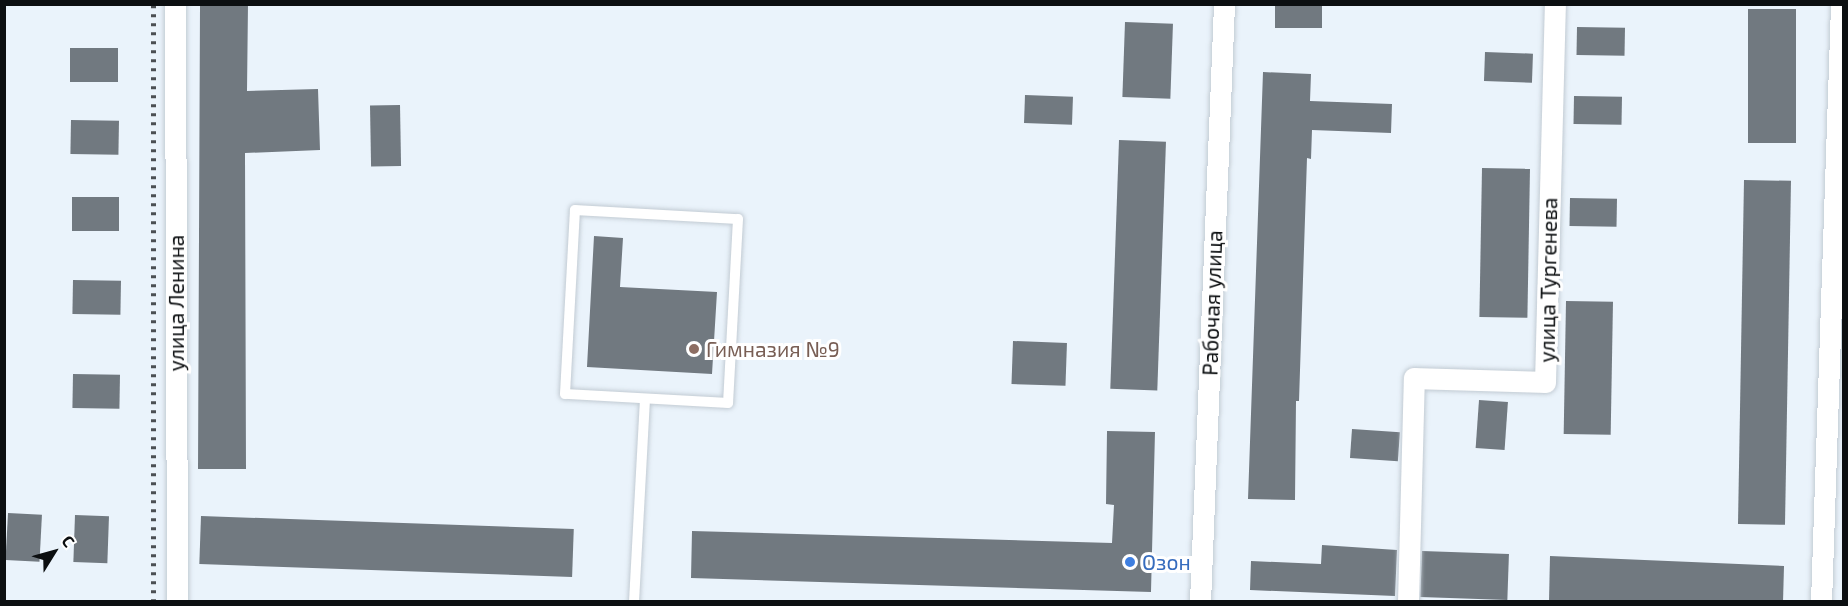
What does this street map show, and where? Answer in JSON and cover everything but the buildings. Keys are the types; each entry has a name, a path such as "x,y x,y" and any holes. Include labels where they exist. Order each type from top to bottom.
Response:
{"street":[{"name":"улица Ленина","path":"176,4 177,602"},
{"name":"Рабочая улица","path":"1200,602 1224,4"},
{"name":"улица Тургенева","path":"1408,602 1414,378 1545,382 1555,4"},
{"path":"1821,602 1841,4"}],"lane":[{"path":"575,210 738,219 728,403 645,399 565,394 575,210"},
{"path":"634,602 645,399"}],"railway":[{"path":"153,4 153,602"}],"place":[{"name":"Гимназия №9","path":"694,349"},
{"name":"Озон","path":"1130,562"}]}
